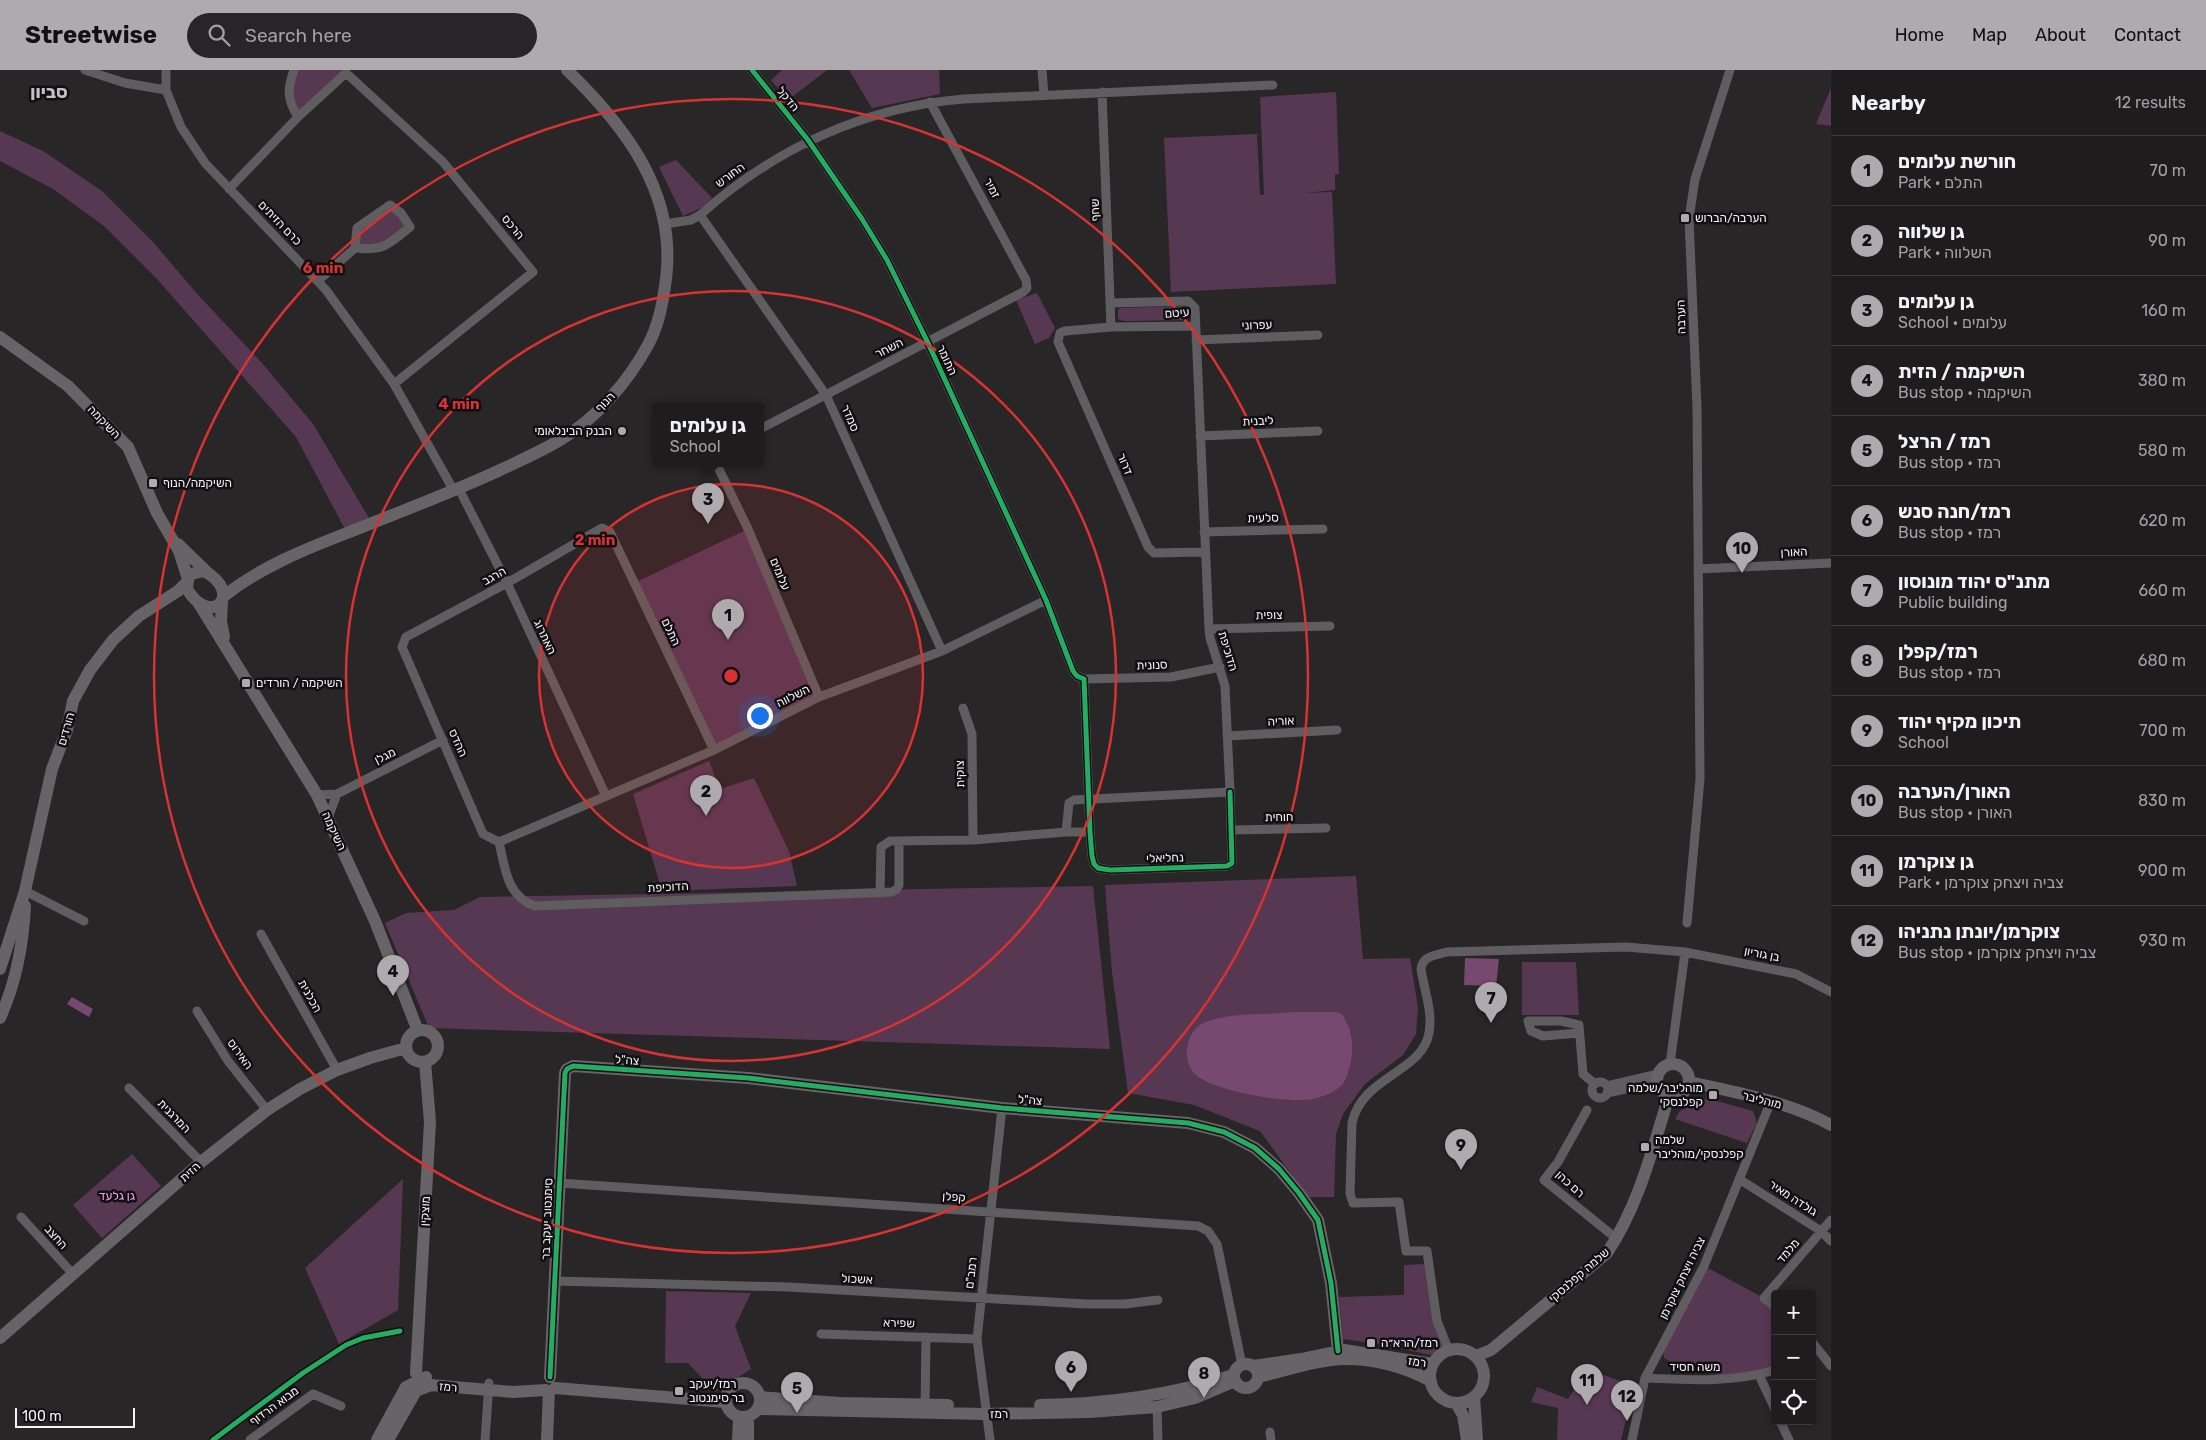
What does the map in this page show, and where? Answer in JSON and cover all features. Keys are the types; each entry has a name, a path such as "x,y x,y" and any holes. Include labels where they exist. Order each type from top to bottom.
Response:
{"street":[{"path":"85,70 124,83 166,90"},
{"name":"כרם הזיתים","path":"166,70 166,90 181,127 205,163 319,280 394,384 456,490"},
{"path":"294,70 289,83 290,105 298,117"},
{"name":"הנוף","path":"222,594 227,587 239,585 288,556 456,490 562,439 594,413 617,389 648,344 659,318 667,274 665,224 655,186 633,145 611,115 567,70"},
{"name":"הדקל","path":"752,70 808,140"},
{"path":"1042,70 1044,95"},
{"name":"הערבה","path":"1687,923 1700,779 1696,407 1689,219 1695,179 1730,70"},
{"name":"הרכס","path":"229,189 344,72 444,162 533,272 394,384"},
{"name":"החורש","path":"665,224 691,220 700,215 758,170 808,140 866,117 930,102 1273,85"},
{"name":"שחף","path":"1102,92 1111,327"},
{"name":"זמיר","path":"930,102 1015,258 1026,280 1027,288"},
{"name":"התומר","path":"808,140 862,219 887,260 928,343 1046,600 1073,670 1077,676 1084,679"},
{"path":"319,280 355,248 357,228 390,205 401,213 410,227 390,243 374,250 355,248"},
{"name":"סמדר","path":"700,215 826,394 942,651"},
{"name":"השחר","path":"764,427 928,343 1024,292 1027,288"},
{"name":"עיטם","path":"1059,336 1065,331 1111,327 1196,326 1195,308 1188,301 1111,303"},
{"name":"הדוכיפת","path":"1196,326 1204,552 1209,629 1225,686 1232,863"},
{"name":"עפרוני","path":"1196,340 1318,335"},
{"name":"השיקמה","path":"0,336 68,386 128,447 156,513 171,538"},
{"name":"דרור","path":"1059,336 1060,346 1148,547 1154,553 1204,552"},
{"name":"ליבנית","path":"1200,436 1318,431"},
{"name":"עלומים","path":"718,467 748,529 819,697"},
{"name":"האתרוג","path":"456,490 507,584 606,796"},
{"name":"הרגב","path":"402,646 406,637 507,584 602,528"},
{"name":"התלם","path":"602,528 610,532 714,750"},
{"name":"סלעית","path":"1204,532 1323,529"},
{"path":"171,538 208,573 222,594 221,621 225,645"},
{"path":"171,538 183,560 188,580 187,588 196,600 210,608 219,606 222,594"},
{"name":"האורן","path":"1698,569 1831,563"},
{"path":"188,580 195,572 204,571 208,573"},
{"name":"הורדים","path":"0,969 25,891 52,769 67,730 73,701 90,670 113,640 139,616 165,599 188,580"},
{"name":"הורדים","path":"165,599 183,596 196,600"},
{"name":"השיקמה","path":"196,600 317,795 375,921 418,1031"},
{"name":"השלווה","path":"498,842 714,750 819,697 942,651 1046,600"},
{"name":"צופית","path":"1209,629 1330,626"},
{"name":"ההדס","path":"402,646 483,834 498,842"},
{"name":"סנונית","path":"1084,679 1171,677 1220,667"},
{"path":"880,893 881,847 890,841 974,840 1066,832 1090,832 1084,679"},
{"name":"צוקית","path":"964,708 972,734 974,840"},
{"name":"אוריה","path":"1227,736 1337,730"},
{"name":"מגלן","path":"317,795 337,794 443,740"},
{"path":"1066,832 1069,803 1074,800 1230,792"},
{"path":"328,818 337,794"},
{"name":"חוחית","path":"1232,830 1326,828"},
{"name":"נחליאלי","path":"1090,832 1092,856 1094,864 1098,868 1227,866 1232,863"},
{"name":"הדוכיפת","path":"498,842 516,895 524,903 535,906 892,892 899,885 899,841"},
{"path":"25,891 84,921"},
{"name":"הורדים","path":"0,1018 12,992 24,928 25,891"},
{"name":"הכלנית","path":"262,934 337,1070"},
{"name":"בן גוריון","path":"1449,1350 1437,1321 1427,1250 1406,1251 1399,1202 1353,1203 1350,1181 1354,1112 1377,1085 1418,1057 1427,1042 1430,1014 1421,963 1431,956 1447,952 1626,947 1685,952 1796,974 1831,992"},
{"path":"1670,1064 1685,952"},
{"name":"האירוס","path":"197,1011 228,1061 267,1110"},
{"path":"1528,1021 1561,1021 1579,1029 1543,1036 1531,1031 1528,1021"},
{"path":"1579,1029 1583,1074 1595,1084"},
{"path":"418,1031 430,1032 438,1042 437,1052 434,1057 425,1062 412,1059 408,1055 406,1048 410,1035 418,1031"},
{"name":"הזית","path":"0,1338 201,1162 267,1110 300,1089 337,1070 406,1048"},
{"name":"מוצקין","path":"416,1360 430,1122 425,1062"},
{"path":"1670,1064 1676,1064 1685,1068 1688,1072 1690,1082 1680,1095 1669,1096 1661,1090 1658,1078 1661,1070 1670,1064"},
{"name":"צה\"ל","path":"573,1066 748,1078 1002,1108 1188,1124 1224,1132 1255,1148 1279,1169 1318,1220 1331,1282 1338,1350"},
{"name":"סימנטוב יעקב בר","path":"547,1440 548,1386 565,1073 567,1069 573,1066"},
{"path":"1607,1090 1600,1082 1592,1088 1594,1095 1601,1097 1607,1090 1658,1078"},
{"name":"מוהליבר","path":"1690,1082 1771,1101 1810,1113 1831,1125"},
{"name":"המרגנית","path":"129,1088 201,1162"},
{"name":"שלמה קפלנסקי","path":"1479,1361 1607,1253 1617,1239 1640,1188 1669,1096"},
{"name":"צביה ויצחק צוקרמן","path":"1632,1440 1645,1378 1704,1266 1771,1101"},
{"name":"רמב\"ם","path":"990,1440 977,1340 1002,1108"},
{"name":"רם כהן","path":"1587,1110 1558,1162 1544,1180 1617,1239"},
{"name":"גולדה מאיר","path":"1739,1178 1821,1232 1831,1241"},
{"name":"קפלן","path":"559,1183 1198,1226 1208,1231 1217,1244 1245,1373"},
{"name":"החצב","path":"21,1217 73,1274"},
{"name":"מלמד","path":"1771,1304 1764,1298 1831,1220"},
{"name":"אשכול","path":"555,1281 788,1287 1086,1304 1124,1304 1158,1300"},
{"name":"שפירא","path":"820,1334 977,1340"},
{"path":"926,1337 926,1409"},
{"name":"רמז","path":"985,1410 1092,1403 1152,1396 1338,1350 1357,1351 1433,1364"},
{"path":"1449,1350 1465,1350 1479,1361 1484,1380 1482,1387 1474,1397 1464,1402 1456,1402 1441,1398 1435,1392 1431,1381 1433,1364 1439,1356 1449,1350"},
{"path":"1816,1353 1831,1366"},
{"name":"רמז","path":"752,1410 926,1409 1089,1412 1157,1407 1196,1398 1245,1373 1344,1359 1381,1363 1408,1369 1431,1381"},
{"name":"רמז","path":"416,1360 426,1381 488,1386 510,1384 548,1386 726,1402"},
{"name":"משה חסיד","path":"1645,1378 1711,1382 1759,1375 1771,1371"},
{"path":"1759,1375 1771,1400"},
{"path":"377,1440 406,1387 426,1381"},
{"path":"388,1440 416,1391 426,1381"},
{"path":"748,1440 752,1410 752,1385 741,1383 731,1387 726,1402 730,1412 752,1410"},
{"path":"485,1440 488,1386"},
{"name":"מבוא הרדוף","path":"250,1440 312,1394 341,1406"},
{"path":"1474,1397 1477,1440"},
{"path":"1456,1402 1463,1415 1467,1440"},
{"path":"1157,1407 1158,1440"},
{"path":"738,1440 752,1410"},
{"path":"1782,1425 1789,1440"}],"green space":[{"path":"294,70 342,70 346,73 298,117 290,105"},
{"path":"782,70 827,70 788,100 771,80"},
{"path":"849,70 939,70 940,94 872,108"},
{"path":"1831,88 1831,126 1816,124"},
{"path":"1336,92 1339,174 1335,174 1335,190 1304,193 1332,192 1336,284 1171,292 1164,138 1257,134 1260,195 1264,195 1260,97"},
{"path":"0,131 43,151 102,191 153,242 199,296 262,363 313,424 372,523 347,533 296,437 157,279 104,226 53,189 0,161"},
{"path":"676,160 712,198 703,207 683,216 659,167"},
{"path":"390,205 410,227 391,243 355,248 357,228"},
{"path":"1037,293 1055,328 1049,338 1035,344 1016,300"},
{"path":"1182,306 1187,308 1188,313 1183,320 1124,321 1118,319 1118,310 1121,308"},
{"path":"748,529 819,697 714,750 634,583"},
{"path":"709,761 720,789 754,778 789,851 797,886 662,891 633,794"},
{"path":"1356,876 1363,959 1410,958 1418,1008 1416,1034 1403,1055 1365,1084 1343,1114 1336,1134 1334,1197 1308,1197 1260,1131 1194,1105 1128,1093 1112,972 1105,885"},
{"path":"1093,886 1110,1049 429,1028 385,923 406,913 454,910 480,897"},
{"path":"1522,962 1576,962 1579,1015 1522,1015"},
{"path":"1700,1099 1713,1100 1753,1111 1757,1123 1747,1143 1675,1119 1679,1112"},
{"name":"גן גלעד","path":"132,1154 161,1186 102,1238 73,1205"},
{"path":"403,1179 398,1310 339,1344 305,1268"},
{"path":"1426,1264 1433,1321 1443,1348 1431,1355 1379,1344 1343,1339 1339,1297 1404,1295 1404,1265"},
{"path":"1704,1266 1764,1298 1771,1304 1771,1371 1735,1378 1681,1368 1664,1358 1662,1345"},
{"path":"666,1291 751,1293 735,1326 751,1369 715,1392 688,1363 665,1363"},
{"path":"1587,1369 1634,1386 1621,1440 1557,1440 1558,1408 1531,1402 1537,1387 1568,1399"}],"shaded area":[{"path":"1465,958 1499,959 1496,986 1464,985"},
{"path":"72,997 93,1009 89,1017 67,1004"},
{"path":"1336,1012 1342,1014 1345,1020 1352,1038 1352,1058 1344,1082 1333,1092 1303,1100 1250,1095 1210,1083 1200,1078 1189,1066 1187,1058 1188,1042 1192,1034 1203,1023 1235,1015"}],"cycle path":[{"path":"752,70 808,140 862,219 887,260 928,343 1046,600 1073,671 1077,676 1084,679 1090,832 1094,864 1098,868 1110,870 1227,866 1232,863 1230,792"},
{"path":"550,1377 565,1073 567,1069 573,1066 748,1078 1002,1108 1188,1123 1224,1132 1255,1148 1279,1169 1318,1220 1331,1283 1338,1351"},
{"path":"213,1440 303,1373 346,1345 363,1338 400,1331"}],"place":[{"name":"הערבה/הברוש","path":"1685,218"},
{"name":"הבנק הבינלאומי","path":"622,431"},
{"name":"השיקמה/הנוף","path":"153,483"},
{"name":"גן עלומים","path":"708,524"},
{"name":"האורן/הערבה","path":"1742,573"},
{"name":"חורשת עלומים","path":"728,640"},
{"name":"השיקמה / הורדים","path":"246,683"},
{"name":"גן שלווה","path":"706,816"},
{"name":"השיקמה / הזית","path":"393,996"},
{"name":"מתנ\"ס יהוד מונוסון","path":"1491,1023"},
{"name":"מוהליבר/שלמה קפלנסקי","path":"1713,1095"},
{"name":"שלמה קפלנסקי/מוהליבר","path":"1645,1147"},
{"name":"תיכון מקיף יהוד","path":"1461,1170"},
{"name":"רמז/הרא״ה","path":"1371,1343"},
{"name":"רמז/יעקב בר סימנטוב","path":"679,1391"},
{"name":"רמז/חנה סנש","path":"1071,1392"},
{"name":"רמז/קפלן","path":"1204,1398"},
{"name":"גן צוקרמן","path":"1587,1405"},
{"name":"רמז / הרצל","path":"797,1413"},
{"name":"צוקרמן/יונתן נתניהו","path":"1627,1421"}],"district":[{"name":"סביון","path":"49,92"}]}
